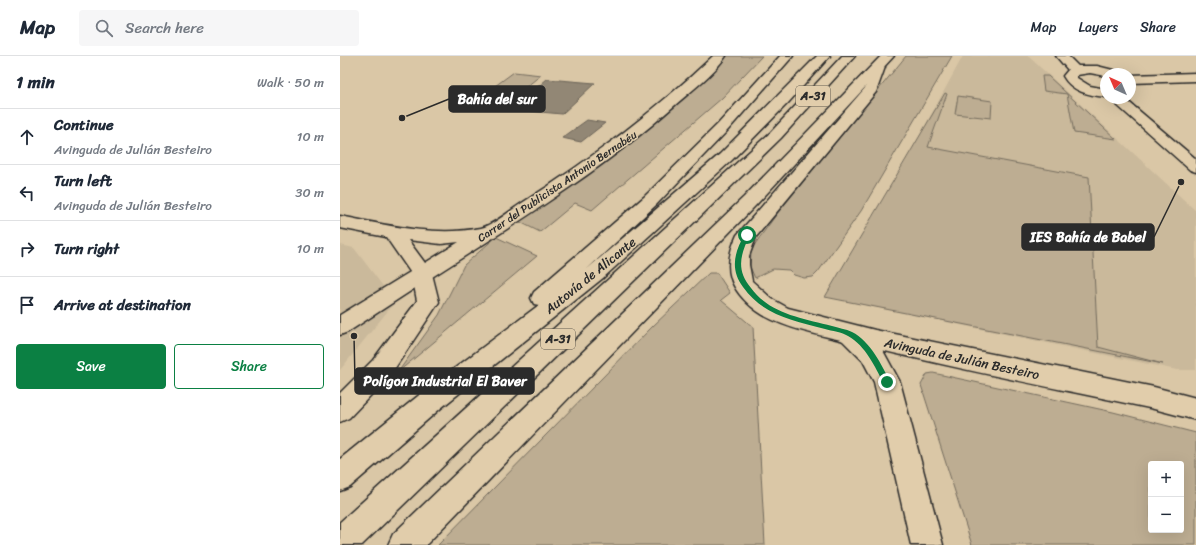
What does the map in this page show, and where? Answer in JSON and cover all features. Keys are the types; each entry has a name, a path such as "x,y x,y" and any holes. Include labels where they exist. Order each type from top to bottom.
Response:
{"main road":[{"name":"Carrer del Publicista Antonio Bernabéu","path":"340,326 488,234 555,190 639,130 699,77 720,56"},
{"path":"432,400 650,201 723,127 787,56"},
{"name":"Autovía de Alicante","path":"340,477 432,400 596,273 726,157 783,100 824,56"},
{"name":"A-31","path":"340,544 776,135 849,56"},
{"path":"1062,56 1075,71"},
{"path":"404,545 744,207 857,87 884,62"},
{"name":"Avinguda de Julián Besteiro","path":"884,62 871,89 747,235 739,250 737,268 741,281 752,295 764,306 784,316 850,334 1146,396 1196,409"},
{"path":"1100,72 1090,70 1075,71 1069,76 1075,84 1100,92"},
{"path":"1136,79 1196,77"},
{"path":"1123,104 1196,167"},
{"path":"340,222 392,232 442,238 488,234"},
{"path":"340,410 382,367 428,302 422,274 392,232"},
{"path":"850,334 872,354 887,382 926,545"}],"shaded area":[{"path":"727,56 762,56 722,98 592,210 575,203 540,232 518,221 627,145 675,106"},
{"path":"906,56 952,56 861,211 813,277 804,278 794,275 789,270 773,269 755,278 750,267 751,253 755,244 776,215"},
{"path":"963,56 1028,56 1196,211 1196,370 1177,370 831,298"},
{"path":"514,72 541,75 506,103 476,100"},
{"path":"1042,76 1048,76 1116,139 1074,133 1067,94 1044,91"},
{"path":"547,79 595,83 562,114 529,111 546,95 535,89"},
{"path":"945,93 947,94 928,147 1089,177 1098,347 1163,364 825,297"},
{"path":"958,96 992,101 991,118 955,114"},
{"path":"587,120 605,123 581,142 562,138"},
{"path":"496,237 537,256 398,372 439,315 464,265"},
{"path":"340,245 354,248 395,302 340,370"},
{"path":"709,273 717,273 730,293 721,300 753,327 765,545 438,545 653,326"},
{"path":"933,373 1113,412 1196,433 1196,545 972,545 921,385 927,374"}],"place":[{"name":"Bahía del sur","path":"402,118"},
{"name":"IES Bahía de Babel","path":"1181,182"},
{"name":"Polígon Industrial El Baver","path":"354,336"}],"route":[{"path":"747,235 739,250 737,268 741,281 752,295 764,306 784,316 850,334 872,354 887,382"}]}
